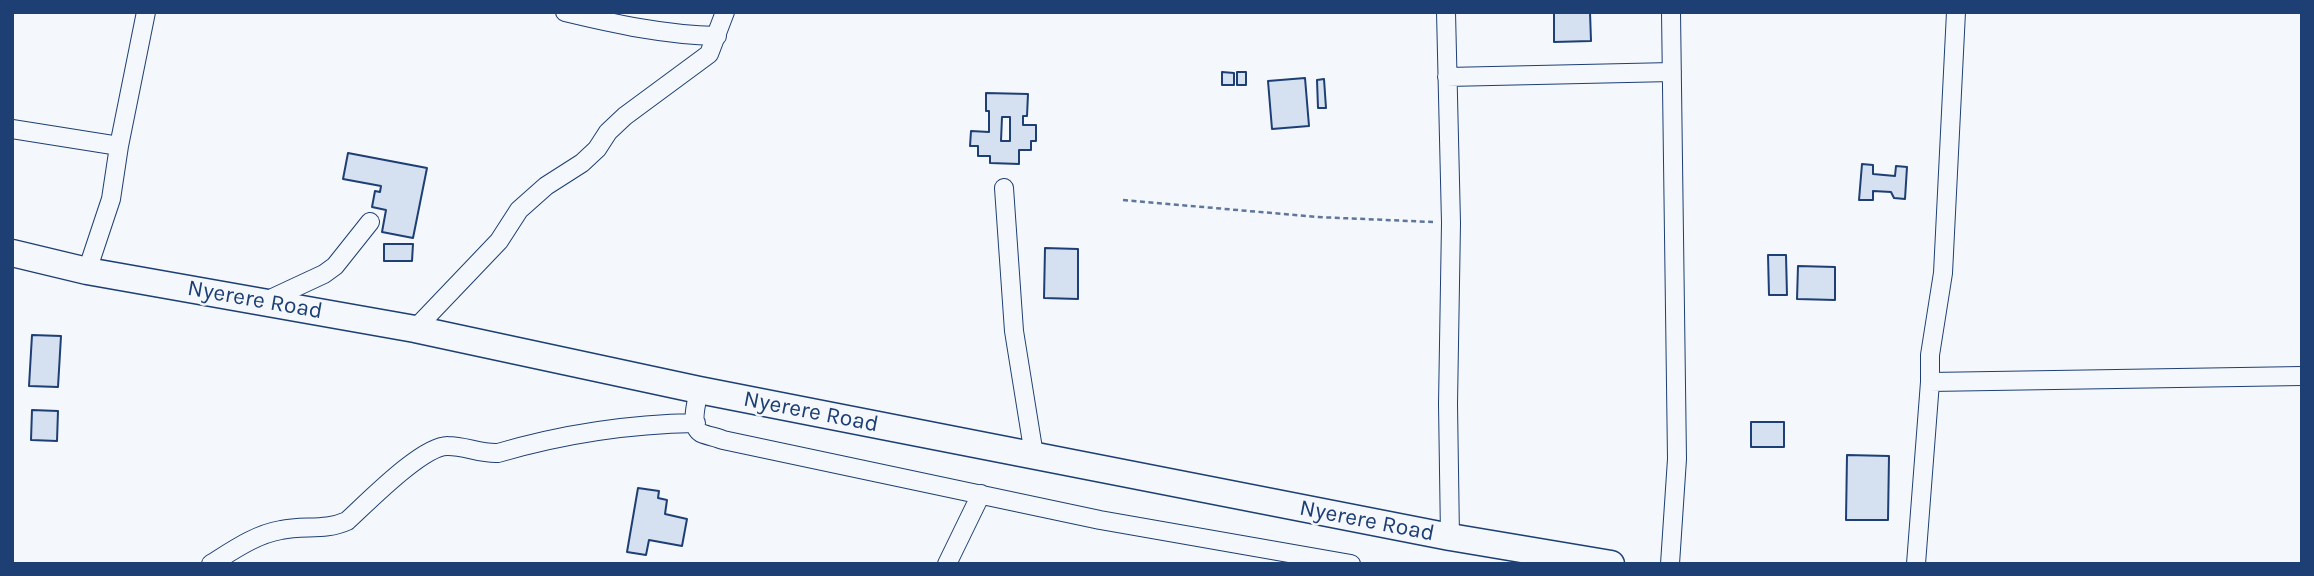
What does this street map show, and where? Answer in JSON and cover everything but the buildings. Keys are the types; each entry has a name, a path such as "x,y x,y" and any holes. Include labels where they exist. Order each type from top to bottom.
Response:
{"highway":[{"name":"Nyerere Road","path":"12,253 87,271 415,328 699,390 1450,537 1611,564"}],"street":[{"path":"87,271 111,199 146,12"},
{"path":"565,12 682,36 717,36"},
{"path":"415,328 499,241 519,210 546,187 582,163 625,116 709,54 725,12"},
{"path":"1446,12 1451,223 1448,404 1450,537"},
{"path":"1670,564 1677,458 1671,12"},
{"path":"1916,564 1930,355 1943,273 1956,12"},
{"path":"1447,77 1672,72"},
{"path":"12,129 119,146"},
{"path":"1004,188 1014,331 1034,455"},
{"path":"266,301 324,274 335,266 370,222"},
{"path":"1930,382 2302,376"},
{"path":"699,390 695,408 695,423 699,432 723,440 1100,520 1351,564"},
{"path":"211,564 262,535 283,529 334,526 346,521 409,465 436,447 449,446 498,453 572,434 618,427 695,423"},
{"path":"947,564 981,494"}],"path":[{"path":"1123,201 1317,217 1451,223"}]}
